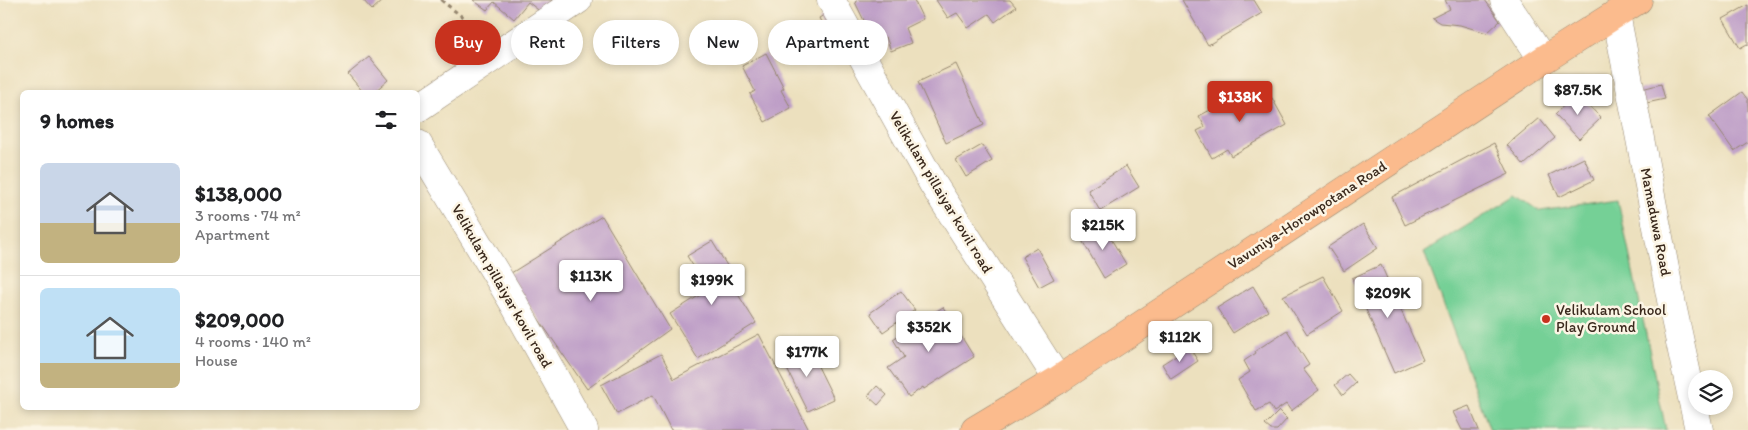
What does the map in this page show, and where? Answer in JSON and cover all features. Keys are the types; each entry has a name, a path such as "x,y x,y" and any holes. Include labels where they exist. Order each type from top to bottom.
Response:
{"highway":[{"name":"Vavuniya-Horowpotana Road","path":"975,430 1058,380 1543,60 1627,7"}],"street":[{"path":"420,107 578,0"},
{"name":"Velikulam pillaiyar kovil road","path":"831,0 932,184 1058,380"},
{"path":"1504,0 1543,60"},
{"name":"Mamaduwa Road","path":"1627,7 1672,305 1699,430"},
{"name":"Velikulam pillaiyar kovil road","path":"420,147 513,302 584,430"}],"green space":[{"name":"Velikulam School Play Ground","path":"1517,195 1540,211 1618,200 1666,430 1490,430 1424,252"}],"building":[{"path":"363,0 383,0 372,10"},
{"path":"473,0 552,0 542,13 528,2 514,19 494,2 487,10"},
{"path":"858,0 914,0 923,19 905,28 911,43 891,51 888,43 888,20 864,20 855,2"},
{"path":"936,0 1010,0 1016,7 995,22 989,14 968,28 957,13 948,18"},
{"path":"1182,0 1254,0 1262,13 1208,45"},
{"path":"1445,0 1485,0 1500,21 1487,33 1460,25 1440,23 1432,18 1450,9"},
{"path":"1748,5 1748,46 1747,44 1740,48 1723,19"},
{"path":"831,11 836,20 820,20 819,18"},
{"path":"766,53 768,65 772,65 784,88 781,90 791,108 765,122 750,94 755,91 742,66 758,65 758,57"},
{"path":"369,57 388,80 376,90 361,90 348,74"},
{"path":"956,64 984,125 946,143 918,82"},
{"path":"1661,84 1665,99 1642,104 1638,90"},
{"path":"1257,85 1265,102 1272,98 1287,125 1231,156 1227,149 1212,158 1197,131 1205,127 1199,116"},
{"path":"1742,92 1748,100 1748,142 1734,151 1709,116"},
{"path":"1577,93 1601,118 1579,139 1555,114"},
{"path":"1539,118 1555,138 1524,165 1507,145"},
{"path":"1494,143 1509,174 1405,225 1392,197"},
{"path":"982,145 992,161 966,177 956,160"},
{"path":"1584,158 1594,180 1559,197 1549,175"},
{"path":"1126,166 1139,187 1100,211 1088,190"},
{"path":"602,216 670,329 587,389 508,275"},
{"path":"1102,224 1126,264 1104,278 1080,237"},
{"path":"1363,224 1378,248 1344,271 1328,247"},
{"path":"712,241 734,277 729,280 756,323 698,359 670,314 708,290 687,256"},
{"path":"1037,248 1054,279 1039,287 1022,257"},
{"path":"1381,265 1423,360 1394,373 1352,278"},
{"path":"1323,276 1343,311 1307,334 1283,296"},
{"path":"1253,286 1268,311 1233,333 1217,308"},
{"path":"901,291 915,310 883,332 870,313"},
{"path":"943,307 974,357 909,397 888,368 904,357 893,339"},
{"path":"1287,330 1309,365 1303,369 1319,390 1291,411 1286,404 1274,412 1269,404 1256,411 1238,380 1250,372 1244,361 1256,353 1255,351"},
{"path":"759,334 809,430 671,430 653,395 617,414 601,385 661,354 674,379"},
{"path":"807,344 834,399 808,411 781,357"},
{"path":"1189,347 1198,361 1171,379 1162,364"},
{"path":"1348,374 1356,383 1343,395 1335,385"},
{"path":"877,386 887,395 878,405 868,396"},
{"path":"1469,406 1479,430 1462,430 1453,412"},
{"path":"1279,411 1287,419 1277,430 1271,430 1265,425"}],"place":[{"name":"Velikulam School Play Ground","path":"1546,319"}]}
